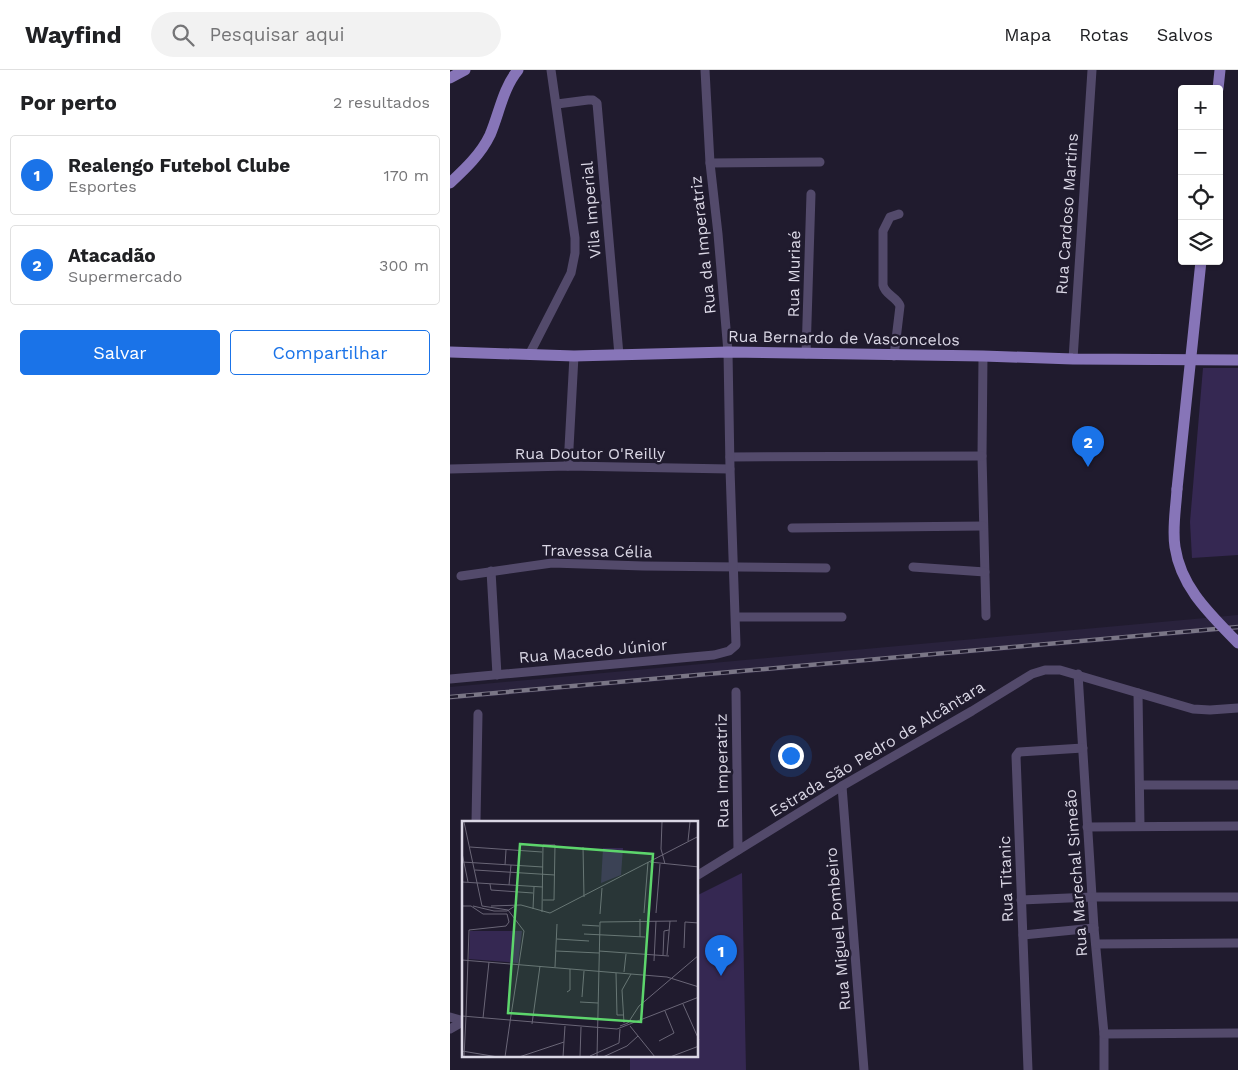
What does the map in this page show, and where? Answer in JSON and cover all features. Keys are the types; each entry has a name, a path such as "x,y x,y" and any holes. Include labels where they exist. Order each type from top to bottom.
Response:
{"main road":[{"path":"450,78 465,70"},
{"path":"1218,85 1220,70"},
{"path":"450,184 471,163 489,137 514,75"},
{"path":"1202,265 1177,489 1174,546 1184,577 1197,599 1238,643"},
{"name":"Rua Bernardo de Vasconcelos","path":"450,352 574,356 728,352 1073,359 1238,360"}],"street":[{"path":"529,355 571,273 575,253 575,238 552,70"},
{"name":"Rua da Imperatriz","path":"704,70 710,162 728,352 736,645"},
{"name":"Rua Cardoso Martins","path":"1073,359 1092,70"},
{"name":"Vila Imperial","path":"557,104 588,100 593,100 597,103 619,355"},
{"path":"710,162 820,162"},
{"name":"Rua Muriaé","path":"806,354 811,194"},
{"path":"894,356 900,306 898,301 884,289 883,285 883,231 890,217 899,214"},
{"path":"568,466 574,356"},
{"path":"982,356 983,526 986,616"},
{"path":"730,457 982,456"},
{"name":"Rua Doutor O'Reilly","path":"450,468 568,466 730,469"},
{"path":"792,528 983,526"},
{"name":"Travessa Célia","path":"461,576 552,564 733,567"},
{"path":"733,567 826,568"},
{"path":"913,567 985,572"},
{"path":"491,571 497,675"},
{"path":"736,617 842,617"},
{"name":"Rua Macedo Júnior","path":"450,679 714,655 729,651 736,645"},
{"name":"Estrada São Pedro de Alcântara","path":"699,874 842,786 1032,674 1045,670 1060,670 1193,709 1238,708"},
{"name":"Rua Marechal Simeão","path":"1078,674 1094,928 1104,1034 1104,1070"},
{"name":"Rua Imperatriz","path":"736,692 738,850"},
{"path":"1138,693 1140,826"},
{"path":"476,821 478,714"},
{"name":"Rua Titanic","path":"1028,1070 1017,754 1083,748"},
{"path":"1140,785 1238,785"},
{"name":"Rua Miguel Pombeiro","path":"842,786 864,1070"},
{"path":"1088,827 1238,826"},
{"path":"1021,900 1092,897 1238,897"},
{"path":"1023,935 1094,928"},
{"path":"1096,944 1238,943"},
{"path":"450,1029 462,1022"},
{"path":"1104,1034 1238,1033"}],"shaded area":[{"path":"1203,368 1238,368 1238,555 1192,558 1190,522"},
{"path":"1238,615 1238,630 450,700 450,687"},
{"path":"742,873 746,1070 630,1070 630,1058 699,1058 699,894"}],"railway":[{"path":"450,697 1238,627"}],"place":[{"name":"Atacadão","path":"1088,467"},
{"name":"Realengo Futebol Clube","path":"721,976"}]}
